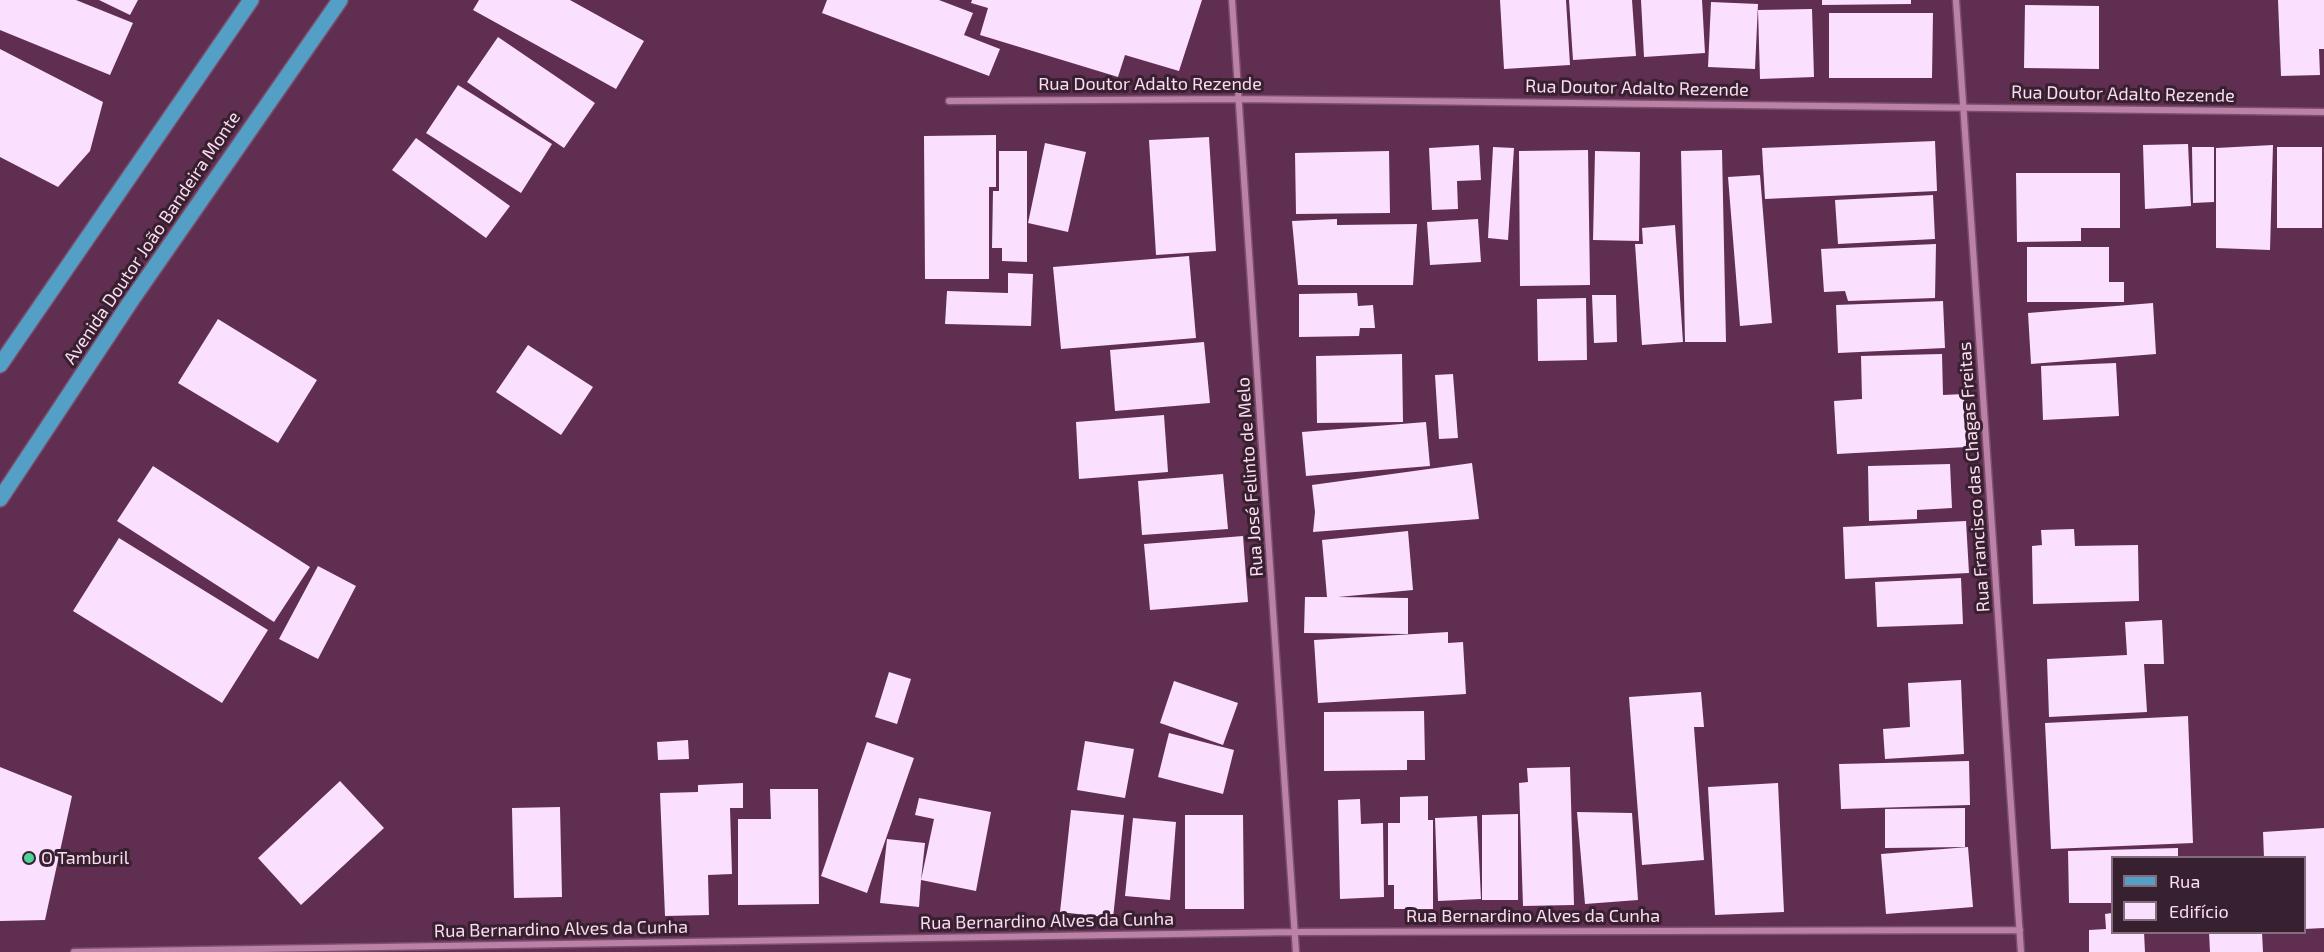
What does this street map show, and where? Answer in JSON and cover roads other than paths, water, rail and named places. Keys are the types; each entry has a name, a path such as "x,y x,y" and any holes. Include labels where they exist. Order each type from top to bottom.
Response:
{"main road":[{"path":"0,365 251,0"},
{"name":"Avenida Doutor João Bandeira Monte","path":"0,499 130,301 340,0"}],"street":[{"name":"Rua José Felinto de Melo","path":"1232,0 1296,952"},
{"name":"Rua Francisco das Chagas Freitas","path":"1956,0 2021,952"},
{"name":"Rua Doutor Adalto Rezende","path":"949,101 1240,99 2324,112"},
{"name":"Rua Bernardino Alves da Cunha","path":"74,952 1294,932 2020,930"}],"place":[{"name":"O Tamburil","path":"29,858"}]}
